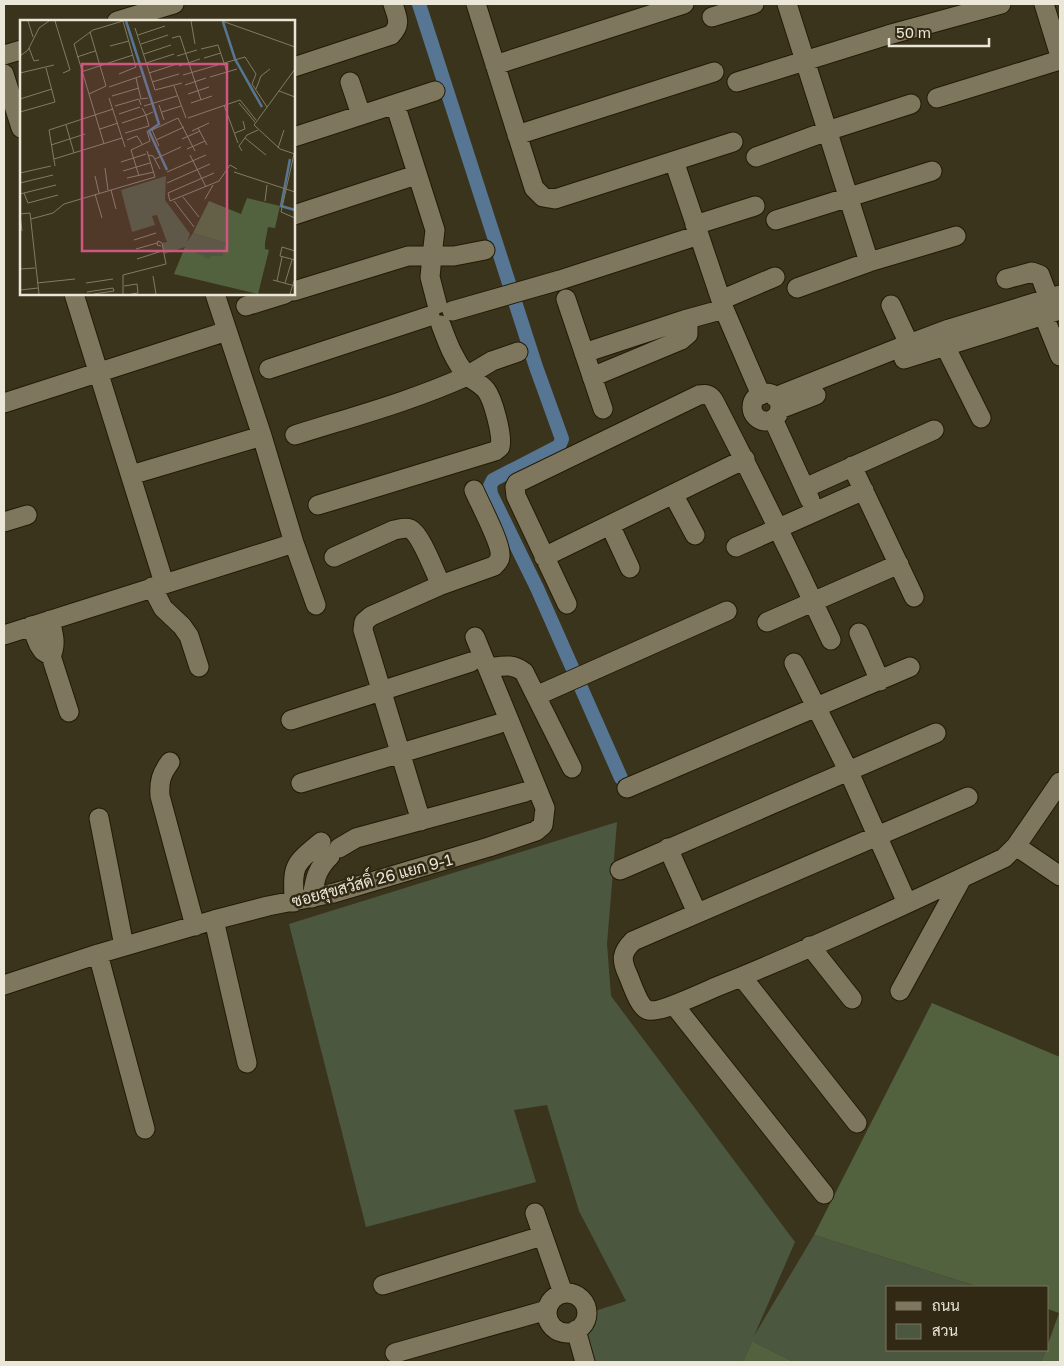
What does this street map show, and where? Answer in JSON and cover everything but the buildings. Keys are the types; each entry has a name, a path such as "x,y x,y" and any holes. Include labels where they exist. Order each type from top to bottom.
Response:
{"street":[{"path":"129,16 174,4"},
{"path":"295,67 391,35 397,29 398,21 393,4"},
{"path":"476,4 534,188 543,197 554,199 733,142"},
{"path":"495,65 684,4"},
{"path":"712,17 754,4"},
{"path":"787,4 869,262"},
{"path":"737,82 888,35 1001,4"},
{"path":"1044,4 1060,56"},
{"path":"4,55 20,50"},
{"path":"937,98 1060,60"},
{"path":"517,135 714,72"},
{"path":"4,74 20,125"},
{"path":"350,82 362,116"},
{"path":"295,137 435,92"},
{"path":"318,505 495,451 500,447 501,433 487,392 482,385 467,376 451,354 430,277 434,230 395,104"},
{"path":"756,157 827,131 911,104"},
{"path":"674,161 722,304 772,405 816,512"},
{"path":"776,220 932,171"},
{"path":"295,215 416,175"},
{"path":"269,369 440,314 560,280 697,230 755,206"},
{"path":"797,288 869,262 956,236"},
{"path":"295,291 408,256 454,256 485,250"},
{"path":"1006,279 1032,272 1040,275 1050,304 1060,356"},
{"path":"584,353 684,320 722,304 776,277"},
{"path":"74,295 131,475 163,608 182,626 189,636 199,667"},
{"path":"215,295 262,436 294,543 316,605"},
{"path":"246,306 282,295"},
{"path":"566,299 603,409"},
{"path":"772,405 885,366 989,316 1050,304"},
{"path":"891,305 909,344"},
{"path":"592,377 681,340 688,334 688,327 684,320"},
{"path":"4,403 227,331"},
{"path":"772,405 909,344 942,339"},
{"path":"942,339 980,418"},
{"path":"295,435 447,385 492,361 518,352"},
{"path":"566,604 516,496 515,487 521,480 699,395 706,394 714,400 745,459 831,640"},
{"path":"805,488 934,430"},
{"path":"131,475 262,436"},
{"path":"544,557 745,459"},
{"path":"852,466 914,597"},
{"path":"421,821 365,640 364,622 372,616 441,585 494,566 501,555 474,490"},
{"path":"736,547 864,490"},
{"path":"673,494 695,535"},
{"path":"4,522 27,515"},
{"path":"610,525 630,568"},
{"path":"334,557 394,530 405,528 412,530 418,538 441,585"},
{"path":"4,635 294,543"},
{"path":"767,622 899,564"},
{"path":"536,696 727,611"},
{"path":"50,620 55,641 51,656"},
{"path":"31,626 38,645 51,656 69,712"},
{"path":"858,633 880,680"},
{"name":"ซอยสุขสวัสดิ์ 26 แยก 9-1","path":"4,985 124,946 214,920 334,893 489,847 536,831 543,825 545,808 480,665 475,637"},
{"path":"794,663 848,770 907,903"},
{"path":"291,720 381,692 480,665 516,666 524,672 572,768"},
{"path":"627,788 910,667"},
{"path":"301,783 498,724"},
{"path":"620,870 936,733"},
{"path":"170,762 162,773 159,784 160,796 195,926"},
{"path":"968,797 633,941 625,949 623,965 642,1005 647,1010 654,1011 674,1004 810,946 1004,858 1016,846 1059,786"},
{"path":"294,902 294,868 300,860 325,850 342,836 356,838 525,792"},
{"path":"98,818 124,946"},
{"path":"1016,846 1060,876"},
{"path":"668,848 697,913"},
{"path":"312,898 315,878 325,850"},
{"path":"900,991 962,878"},
{"path":"214,920 247,1063"},
{"path":"810,946 852,999"},
{"path":"98,954 145,1129"},
{"path":"742,976 858,1123"},
{"path":"674,1004 824,1194"},
{"path":"535,1213 563,1293"},
{"path":"383,1285 542,1236"},
{"path":"563,1293 575,1295 584,1303 585,1321 576,1330 570,1332 558,1331 549,1322 547,1310 552,1299 563,1293"},
{"path":"395,1353 547,1310"},
{"path":"576,1330 586,1362"}],"green space":[{"path":"617,822 607,944 611,996 795,1242 754,1336 814,1235 976,1286 886,1286 886,1351 1046,1351 1041,1362 794,1362 752,1341 743,1362 589,1362 581,1333 589,1313 626,1301 579,1211 547,1105 514,1110 536,1182 366,1227 289,924"},
{"path":"932,1003 1060,1057 1060,1362 1041,1362 1046,1351 1049,1351 1049,1341 1059,1313 1049,1309 1049,1286 976,1286 814,1235"},
{"path":"752,1341 794,1362 743,1362"}],"waterway":[{"path":"419,4 536,367 562,439 559,446 493,480 490,486 491,494 537,588 621,778"}]}
